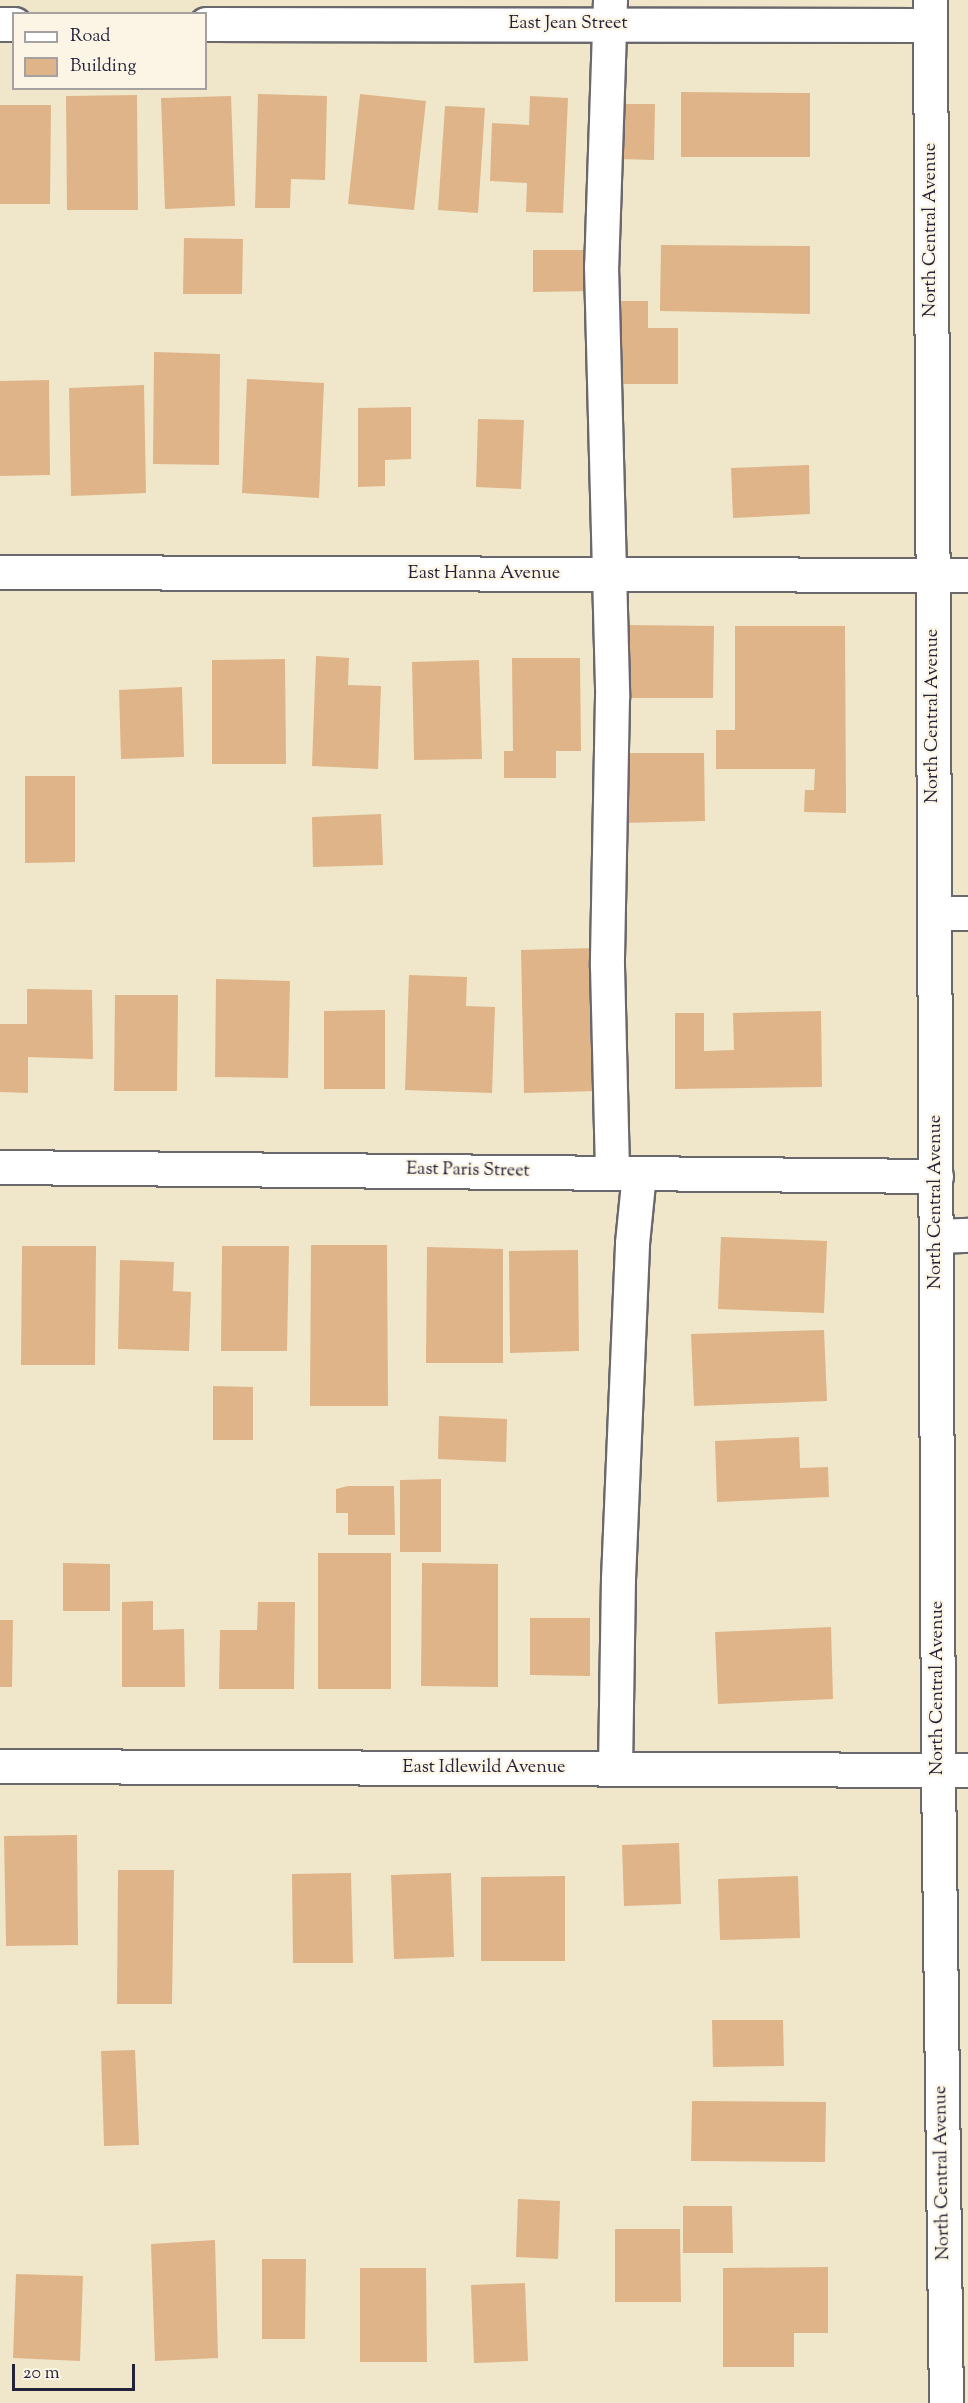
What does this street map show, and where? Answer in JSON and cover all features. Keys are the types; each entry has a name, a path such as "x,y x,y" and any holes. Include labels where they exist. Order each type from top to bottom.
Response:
{"street":[{"name":"East Jean Street","path":"207,24 610,12 930,13"},
{"path":"610,12 601,266 612,829 607,966 632,1243 619,1556 615,1769"},
{"name":"North Central Avenue","path":"930,13 936,1176 952,1236 953,1770 946,2403"},
{"name":"East Hanna Avenue","path":"0,572 968,575"},
{"path":"934,914 968,913"},
{"name":"East Paris Street","path":"0,1167 936,1176"},
{"name":"East Idlewild Avenue","path":"0,1766 953,1770"}],"building":[{"path":"681,92 810,93 810,157 681,157"},
{"path":"258,94 327,96 325,180 291,179 290,208 255,208"},
{"path":"360,94 426,101 414,210 348,204"},
{"path":"137,95 138,210 67,210 66,96"},
{"path":"231,96 235,206 165,209 161,98"},
{"path":"530,96 568,98 563,213 526,212 527,183 490,181 492,123 529,125"},
{"path":"619,104 655,104 654,160 619,159"},
{"path":"0,105 51,105 50,204 0,204"},
{"path":"445,106 485,108 478,213 438,210"},
{"path":"184,238 243,239 242,294 183,294"},
{"path":"661,245 810,246 810,314 660,311"},
{"path":"533,250 594,250 594,291 533,292"},
{"path":"619,301 648,301 648,328 678,328 678,384 619,384"},
{"path":"154,352 220,354 219,465 153,464"},
{"path":"247,379 324,383 319,498 242,493"},
{"path":"49,380 50,475 0,476 0,381"},
{"path":"144,385 146,493 71,496 69,388"},
{"path":"411,407 411,459 385,460 385,486 358,487 358,408"},
{"path":"478,419 524,420 521,489 476,487"},
{"path":"809,465 810,514 733,518 731,468"},
{"path":"625,625 714,626 713,698 624,698"},
{"path":"735,626 845,626 846,813 804,812 805,790 814,790 815,769 716,769 716,730 735,730"},
{"path":"316,656 349,658 348,685 381,686 378,769 312,766"},
{"path":"512,658 580,658 581,751 556,751 556,778 504,778 504,751 513,751"},
{"path":"285,659 286,764 212,764 212,660"},
{"path":"479,660 482,759 414,760 412,662"},
{"path":"182,687 184,757 121,759 119,690"},
{"path":"622,753 704,753 705,821 622,823"},
{"path":"25,776 75,776 75,862 25,863"},
{"path":"381,814 383,865 313,867 312,817"},
{"path":"594,948 597,1091 524,1093 521,950"},
{"path":"409,975 467,977 466,1006 495,1007 492,1093 405,1090"},
{"path":"216,979 290,981 288,1078 215,1077"},
{"path":"27,989 92,990 93,1059 28,1057 28,1093 0,1092 0,1024 27,1024"},
{"path":"115,995 178,995 177,1091 114,1091"},
{"path":"385,1010 385,1089 324,1089 324,1011"},
{"path":"821,1011 822,1087 675,1089 675,1013 704,1013 704,1051 734,1050 733,1013"},
{"path":"721,1237 827,1241 824,1313 718,1309"},
{"path":"311,1245 387,1245 388,1406 310,1406"},
{"path":"22,1246 96,1246 95,1365 21,1365"},
{"path":"222,1246 289,1246 287,1351 221,1351"},
{"path":"427,1247 503,1249 503,1363 426,1363"},
{"path":"578,1250 579,1351 510,1353 509,1251"},
{"path":"120,1260 174,1262 173,1291 191,1292 189,1351 118,1349"},
{"path":"824,1330 827,1401 694,1406 691,1334"},
{"path":"213,1386 253,1387 253,1440 213,1440"},
{"path":"439,1416 507,1419 506,1462 438,1459"},
{"path":"799,1437 800,1468 828,1467 829,1497 717,1502 715,1441"},
{"path":"441,1479 441,1552 400,1552 400,1480"},
{"path":"348,1486 394,1486 395,1535 348,1535 348,1513 336,1513 336,1489"},
{"path":"318,1553 391,1553 391,1689 318,1689"},
{"path":"63,1563 110,1564 110,1611 63,1611"},
{"path":"422,1563 498,1564 498,1687 421,1686"},
{"path":"153,1601 153,1630 184,1629 185,1687 122,1687 122,1602"},
{"path":"258,1602 295,1602 294,1689 219,1689 220,1630 257,1630"},
{"path":"530,1618 590,1618 590,1676 530,1675"},
{"path":"0,1620 13,1620 12,1687 0,1687"},
{"path":"831,1627 833,1699 718,1704 715,1632"},
{"path":"77,1835 78,1945 6,1946 4,1836"},
{"path":"679,1843 681,1904 624,1906 622,1845"},
{"path":"118,1870 174,1870 172,2004 117,2004"},
{"path":"351,1873 353,1963 293,1963 292,1874"},
{"path":"451,1873 454,1957 394,1959 391,1875"},
{"path":"565,1876 565,1961 481,1961 481,1877"},
{"path":"798,1876 800,1938 720,1940 718,1879"},
{"path":"712,2020 783,2020 784,2066 713,2067"},
{"path":"135,2050 139,2145 104,2146 101,2051"},
{"path":"692,2101 826,2102 825,2162 691,2161"},
{"path":"518,2199 560,2201 558,2259 516,2257"},
{"path":"683,2206 732,2206 733,2253 683,2253"},
{"path":"615,2229 680,2229 681,2302 615,2302"},
{"path":"215,2240 218,2358 155,2361 151,2244"},
{"path":"262,2259 306,2259 305,2339 262,2339"},
{"path":"828,2267 828,2333 794,2333 794,2367 723,2367 723,2268"},
{"path":"360,2268 426,2268 427,2362 360,2362"},
{"path":"16,2274 83,2276 80,2361 13,2358"},
{"path":"525,2283 528,2361 474,2363 471,2285"}]}
